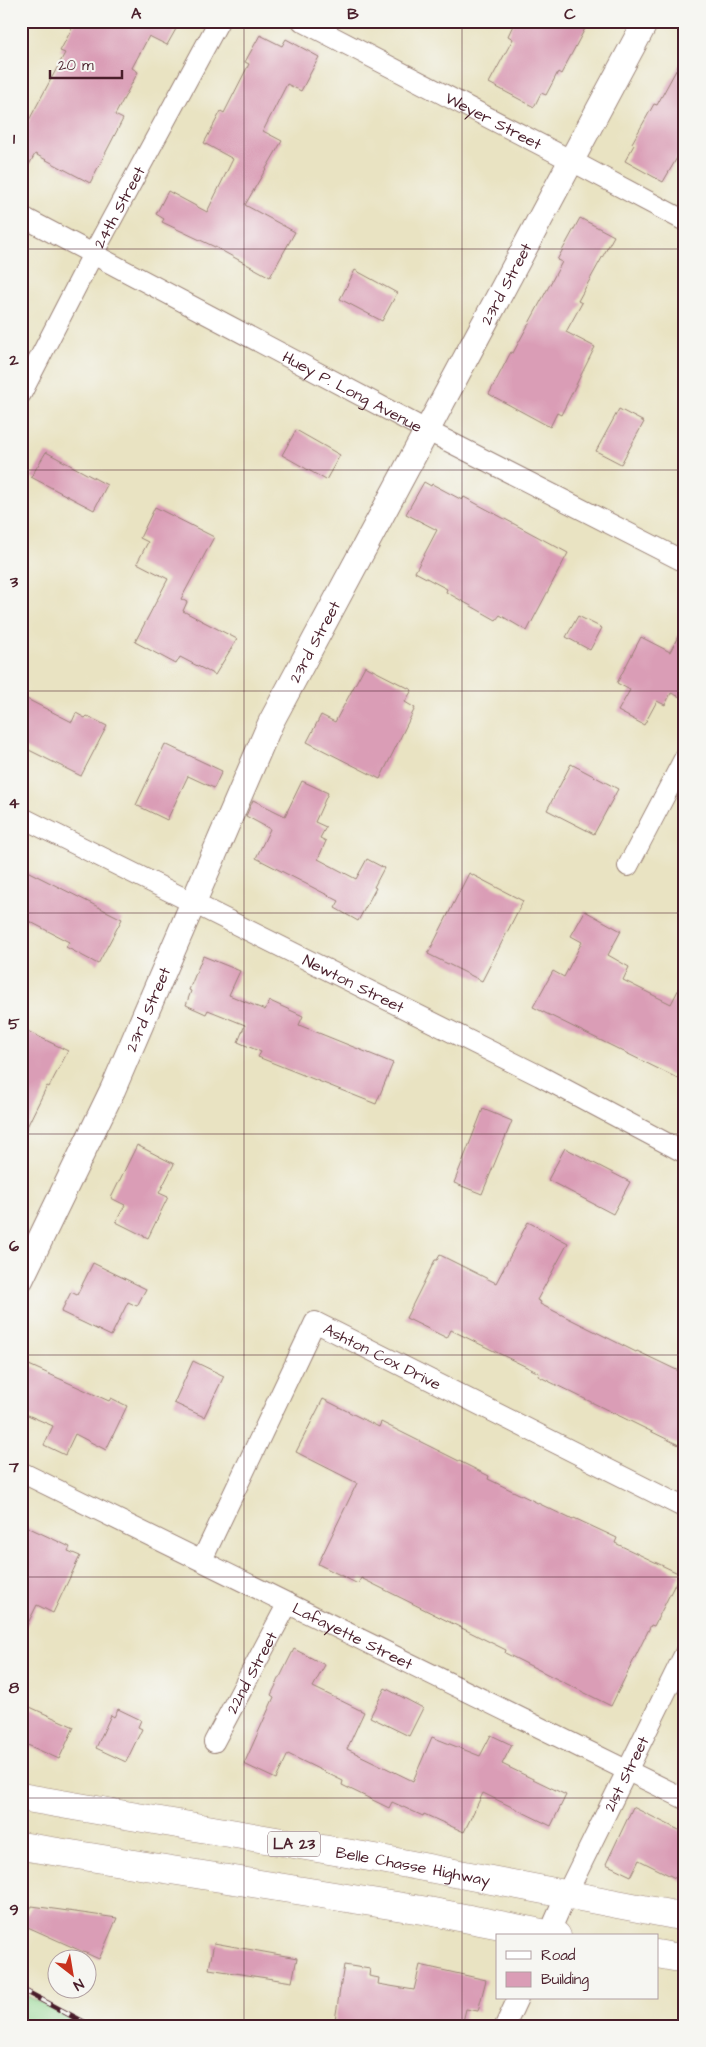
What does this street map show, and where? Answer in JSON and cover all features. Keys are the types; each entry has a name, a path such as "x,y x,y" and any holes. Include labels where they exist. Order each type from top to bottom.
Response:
{"highway":[{"name":"Belle Chasse Highway","path":"21,1797 381,1859 685,1917"},
{"path":"21,1846 418,1910 546,1934"},
{"path":"658,1954 685,1959"}],"street":[{"name":"24th Street","path":"21,394 219,21"},
{"name":"Weyer Street","path":"302,21 685,221"},
{"name":"23rd Street","path":"21,1278 113,1089 271,722 646,21"},
{"name":"Huey P. Long Avenue","path":"21,216 428,431 685,562"},
{"path":"628,866 685,757"},
{"name":"Newton Street","path":"21,817 540,1076 685,1153"},
{"name":"Ashton Cox Drive","path":"202,1560 315,1322 685,1508"},
{"name":"Lafayette Street","path":"21,1472 685,1799"},
{"name":"22nd Street","path":"214,1742 288,1603"},
{"name":"21st Street","path":"551,1934 567,1893 685,1653"},
{"path":"505,2026 517,2000"}],"green space":[{"path":"21,1993 89,2026 21,2026"}],"building":[{"path":"76,21 161,21 176,29 167,45 149,36 132,68 138,72 115,115 123,119 90,183 35,154 21,179 21,135 65,53 60,51"},
{"path":"515,21 589,21 561,74 558,72 546,95 541,93 534,107 489,83 513,39 508,36"},
{"path":"260,35 282,46 286,39 319,57 301,91 287,84 263,131 282,141 245,205 295,232 270,277 215,247 162,222 164,219 156,214 168,191 207,212 233,159 204,143 221,111 224,113 249,64 245,62"},
{"path":"685,54 685,144 663,182 625,161 634,145 632,143 654,104 657,105"},
{"path":"580,218 614,236 578,301 582,303 566,332 595,347 561,415 557,413 550,427 489,394 562,262 557,260"},
{"path":"355,270 397,293 382,321 340,299"},
{"path":"619,409 644,422 621,464 596,451"},
{"path":"296,430 340,455 326,480 282,455"},
{"path":"46,452 107,485 94,510 31,477"},
{"path":"424,482 431,486 432,484 462,500 464,497 568,553 527,631 500,615 496,620 446,592 447,589 415,572 437,530 406,514"},
{"path":"155,507 214,537 181,599 187,602 183,611 237,639 215,675 180,657 176,664 135,642 168,579 137,563 148,542 140,538"},
{"path":"578,616 602,628 590,650 566,637"},
{"path":"685,623 685,699 671,693 665,705 657,701 644,725 618,711 630,690 617,683 641,637 670,652"},
{"path":"365,666 412,690 405,702 415,708 380,779 307,742 321,715 335,722"},
{"path":"21,696 72,722 76,713 107,726 81,776 21,746"},
{"path":"165,744 222,771 214,788 188,776 167,820 136,805"},
{"path":"571,764 618,789 594,834 547,810"},
{"path":"302,781 328,793 315,822 326,827 320,838 326,841 318,859 356,879 367,859 384,868 374,887 376,888 358,921 335,908 339,901 256,858 270,829 246,816 253,800 285,816"},
{"path":"21,868 122,919 98,964 66,947 69,942 21,917"},
{"path":"469,873 523,901 482,981 428,954"},
{"path":"585,911 621,931 608,955 629,967 623,980 671,1004 685,977 685,1082 533,1007 553,971 564,977 582,942 571,936"},
{"path":"203,956 240,971 229,995 265,1010 270,1001 303,1016 299,1025 393,1063 376,1104 258,1057 261,1052 238,1042 245,1025 208,1010 206,1014 186,1005 191,991 189,990"},
{"path":"21,1028 68,1051 49,1087 47,1086 21,1139"},
{"path":"483,1109 512,1121 482,1194 454,1183"},
{"path":"137,1145 174,1164 159,1193 168,1197 148,1238 116,1222 125,1205 111,1198"},
{"path":"565,1148 630,1182 613,1214 548,1180"},
{"path":"528,1222 568,1243 537,1300 541,1302 540,1304 685,1374 685,1448 538,1376 539,1373 451,1330 447,1338 406,1318 435,1260 440,1255 496,1283"},
{"path":"93,1263 146,1289 137,1306 128,1302 111,1336 61,1312 71,1292 77,1295"},
{"path":"193,1361 224,1376 204,1417 174,1403"},
{"path":"29,1365 109,1401 111,1398 127,1406 106,1450 75,1434 65,1455 44,1445 53,1426 21,1412 21,1382"},
{"path":"323,1399 379,1427 381,1422 489,1476 488,1479 573,1520 574,1518 617,1538 615,1543 680,1574 654,1626 651,1625 611,1706 505,1653 506,1650 361,1578 358,1584 318,1564 357,1483 296,1452"},
{"path":"21,1524 70,1547 68,1551 80,1556 53,1613 37,1605 21,1637"},
{"path":"294,1649 325,1665 313,1687 364,1712 347,1749 413,1781 432,1737 480,1756 491,1735 512,1745 502,1764 566,1795 551,1826 483,1793 464,1832 392,1802 389,1808 342,1785 343,1781 288,1754 276,1779 244,1764 274,1697 271,1695"},
{"path":"385,1688 423,1708 409,1736 370,1717"},
{"path":"21,1703 74,1727 59,1759 21,1742"},
{"path":"118,1709 141,1720 138,1727 142,1729 126,1762 96,1748 111,1715 114,1717"},
{"path":"633,1807 685,1833 685,1883 639,1860 631,1876 606,1864"},
{"path":"32,1906 117,1918 99,1959 98,1950 79,1950 21,1924"},
{"path":"214,1943 297,1958 292,1982 209,1969"},
{"path":"344,1965 370,1969 369,1976 379,1978 378,1984 414,1990 420,1965 486,1980 478,2011 466,2009 462,2026 422,2026 392,2019 391,2026 334,2026"}],"railway":[{"path":"21,1989 91,2026"}]}
